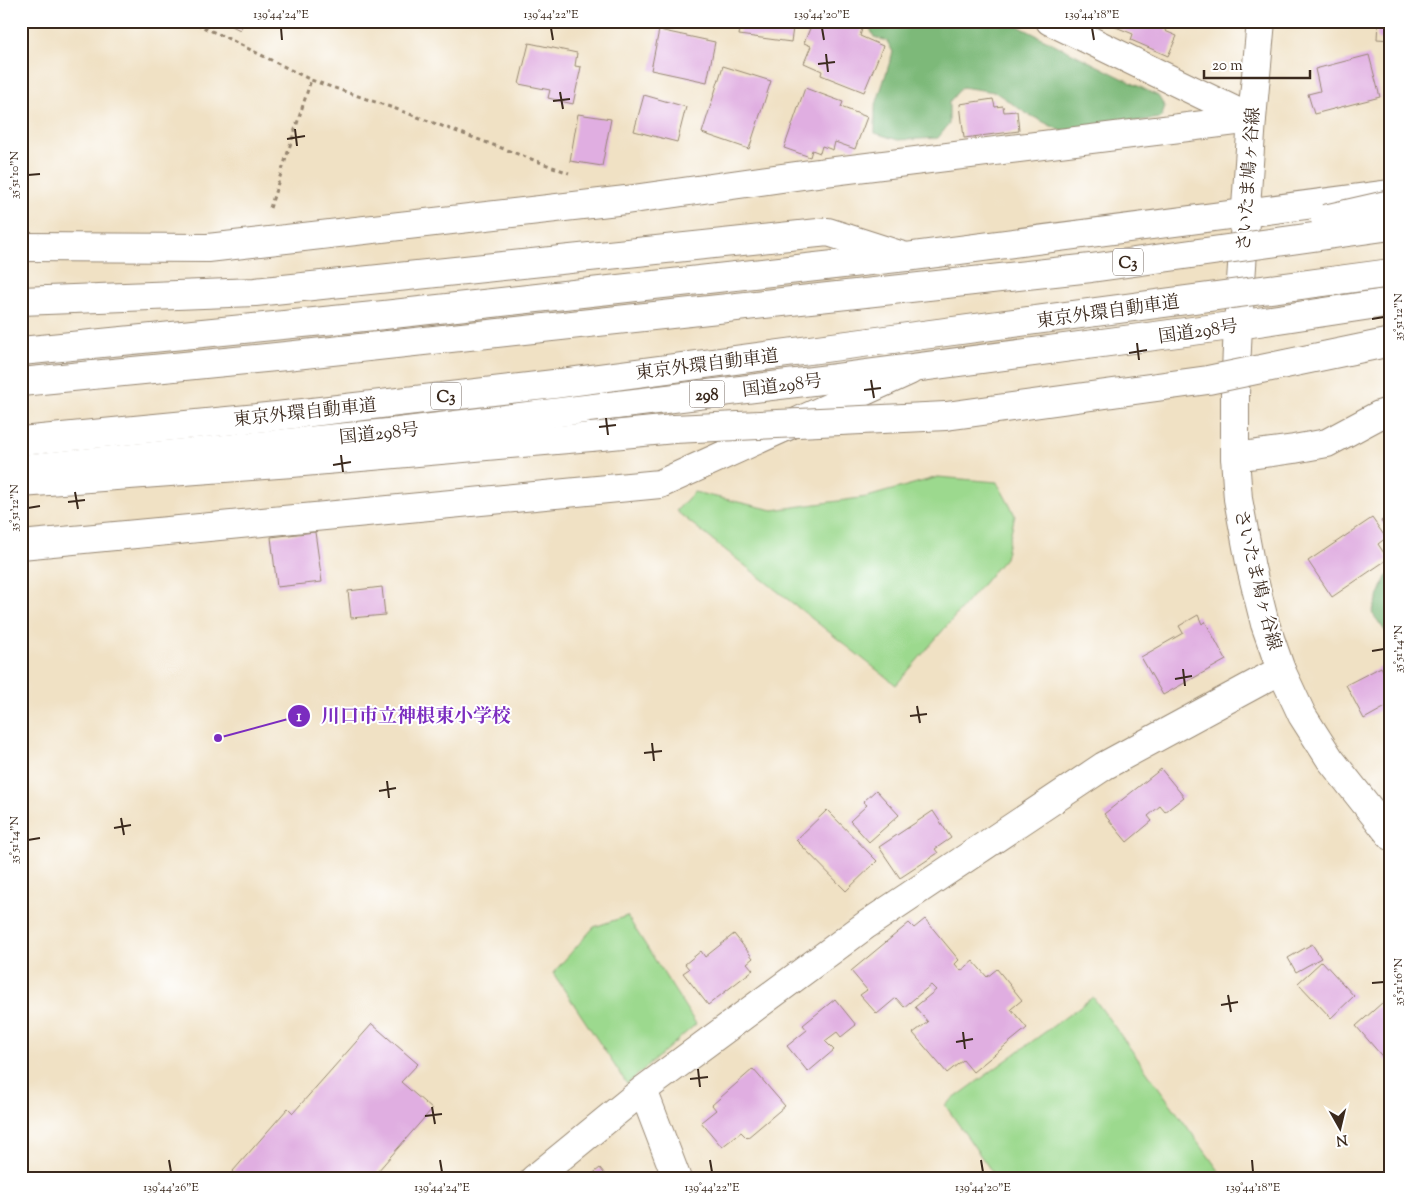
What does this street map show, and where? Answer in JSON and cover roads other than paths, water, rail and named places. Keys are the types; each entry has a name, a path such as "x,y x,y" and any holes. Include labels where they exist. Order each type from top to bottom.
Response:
{"main road":[{"path":"1050,21 1252,119"},
{"name":"さいたま鳩ヶ谷線","path":"1261,21 1252,119 1238,325 1235,394 1235,457 1238,499 1251,568 1265,624 1281,670 1302,715 1330,759 1391,836"},
{"path":"21,247 208,248 616,201 810,174 1252,119"},
{"path":"21,351 394,314 906,257 1391,194"},
{"path":"1091,268 1391,204"},
{"name":"C3","path":"21,382 286,356 1091,268 1391,226"},
{"path":"21,301 255,292 828,232 906,257"},
{"name":"東京外環自動車道","path":"21,440 277,416 554,384 1391,273"},
{"name":"国道298号","path":"21,469 398,432 917,368 1238,325 1391,302"},
{"path":"1208,380 1391,342"},
{"path":"21,483 292,463 674,429 946,416 1208,380 1391,362"},
{"path":"21,545 660,484 917,368"},
{"path":"1235,457 1327,443 1379,415 1391,411"},
{"path":"534,1179 643,1090 866,925 1104,766 1281,670"},
{"path":"643,1090 676,1179"}],"place":[{"name":"川口市立神根東小学校","path":"218,738"}]}
